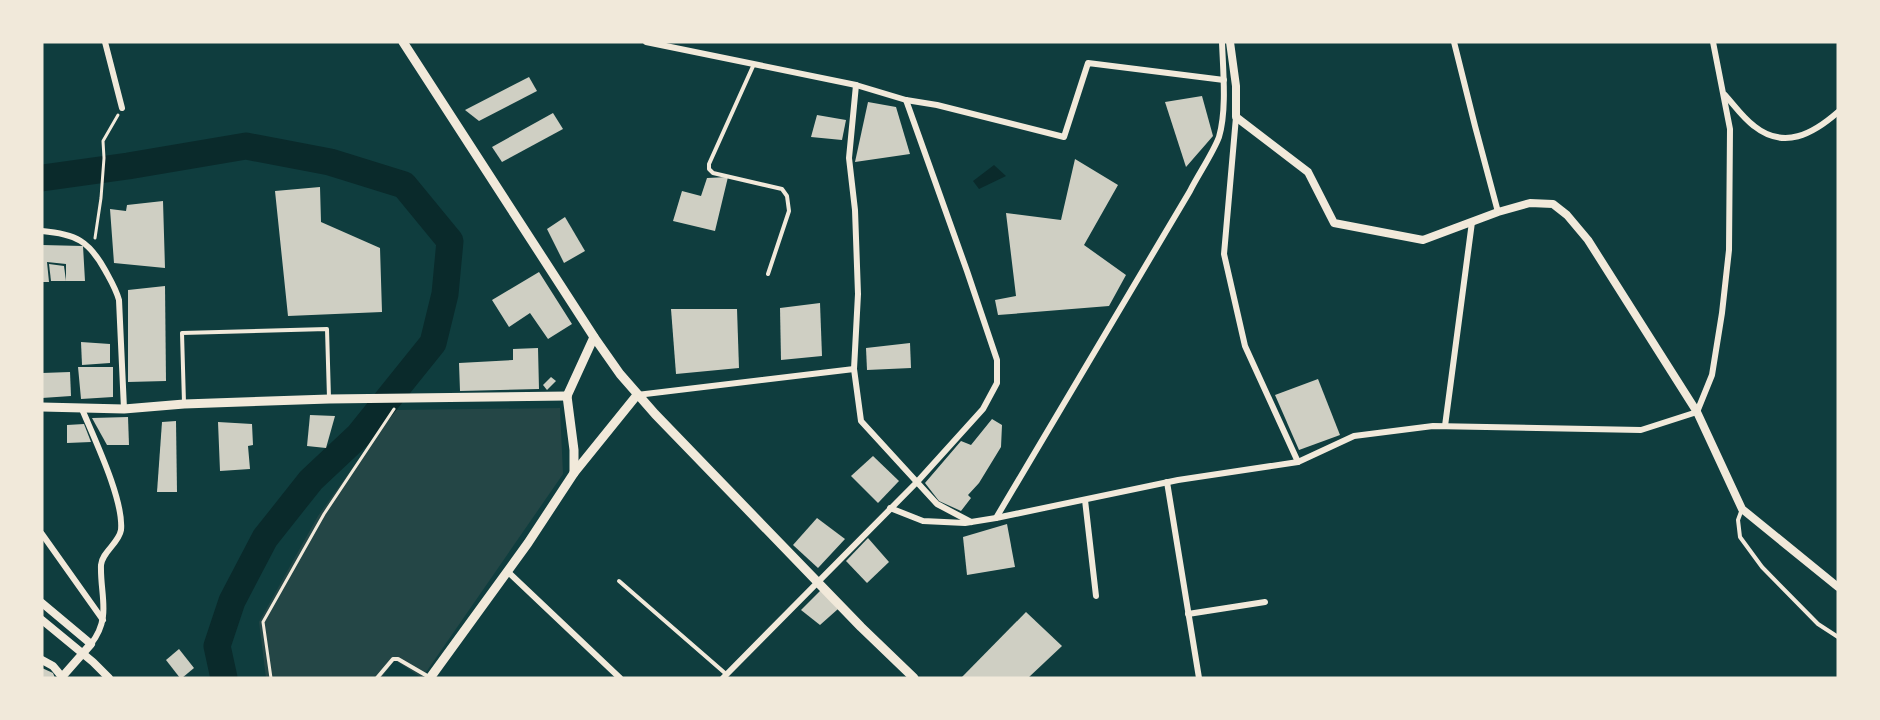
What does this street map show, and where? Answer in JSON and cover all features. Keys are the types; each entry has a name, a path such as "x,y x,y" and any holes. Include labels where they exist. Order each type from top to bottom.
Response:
{"main road":[{"path":"403,42 594,337 636,395 861,627 915,678"},
{"path":"574,474 574,450 567,396 594,337"},
{"path":"429,678 528,543 574,474 636,395"},
{"path":"42,407 124,409 184,404 333,398 567,396"}],"street":[{"path":"105,42 122,108"},
{"path":"646,42 856,85 906,100 937,105 1064,137 1088,63 1224,80"},
{"path":"996,518 1184,201 1214,146 1221,120 1224,80 1222,42"},
{"path":"1230,42 1236,86 1236,117 1224,254 1245,346 1298,462"},
{"path":"1454,42 1498,212"},
{"path":"1697,412 1712,375 1730,250 1730,129 1713,42"},
{"path":"856,85 849,158 855,210 858,294 854,369 861,421 937,504 972,522"},
{"path":"1723,94 1754,126 1775,138 1790,138 1810,132 1838,111"},
{"path":"725,676 917,482 983,409 997,383 997,360 906,100"},
{"path":"1236,117 1308,172 1334,223 1423,240 1498,212 1530,203 1553,204 1568,215 1588,240 1697,412 1742,509 1838,587"},
{"path":"1445,426 1472,222"},
{"path":"42,231 72,236 93,249 116,287 119,300 124,409"},
{"path":"636,395 854,369"},
{"path":"42,660 53,666 62,678 99,634 104,621 101,562 121,532 119,503 82,409"},
{"path":"890,508 923,521 972,522 1167,482 1298,462 1354,436 1433,426 1641,430 1697,412"},
{"path":"1167,482 1199,678"},
{"path":"1085,500 1096,596"},
{"path":"42,534 104,621"},
{"path":"507,571 620,678"},
{"path":"1188,614 1265,602"},
{"path":"42,603 91,644"},
{"path":"42,620 103,670 109,678"}],"lane":[{"path":"754,63 709,164 709,169 713,173 782,189 787,196 789,211 768,274"},
{"path":"184,404 182,333 327,329 333,398"},
{"path":"1742,509 1737,520 1740,537 1762,567 1818,624 1838,637"},
{"path":"619,581 725,676"},
{"path":"377,678 393,659 398,659 429,678"}],"path":[{"path":"93,249 101,198 103,141 122,108"},
{"path":"271,678 263,622 324,514 402,398"}],"shaded area":[{"path":"994,165 1006,176 979,189 973,181"},
{"path":"560,408 563,474 422,678 395,660 381,678 266,678 259,622 318,516 394,410"}],"building":[{"path":"529,77 537,91 479,121 465,110"},
{"path":"1202,96 1213,136 1186,167 1165,102"},
{"path":"868,102 896,107 910,154 855,162"},
{"path":"553,113 563,129 502,162 492,147"},
{"path":"817,115 846,120 842,140 811,137"},
{"path":"1075,159 1118,185 1084,245 1126,275 1109,306 998,315 995,300 1016,296 1006,213 1061,220"},
{"path":"728,177 715,231 673,221 682,191 701,196 707,178"},
{"path":"320,187 321,222 380,248 382,312 288,316 275,191"},
{"path":"163,201 165,268 114,263 110,209 126,211 127,205"},
{"path":"565,217 585,251 564,263 547,229"},
{"path":"42,245 83,246 85,281 66,281 66,264 47,262 49,282 42,282"},
{"path":"49,264 64,266 66,281 51,281"},
{"path":"539,272 572,324 548,339 530,313 509,327 492,300"},
{"path":"165,286 166,381 128,382 128,290"},
{"path":"820,303 822,356 781,360 780,308"},
{"path":"671,309 737,309 739,368 676,374"},
{"path":"81,342 110,344 110,363 82,365"},
{"path":"910,343 911,368 867,370 866,348"},
{"path":"538,348 539,389 460,391 459,363 513,360 513,349"},
{"path":"78,367 113,367 113,397 81,399"},
{"path":"70,372 71,396 42,398 42,373"},
{"path":"551,377 556,381 547,390 543,385"},
{"path":"1318,379 1340,435 1299,450 1275,395"},
{"path":"310,415 335,416 326,448 307,446"},
{"path":"128,417 129,445 107,445 92,418"},
{"path":"992,419 1002,425 1001,447 979,483 968,495 971,498 961,511 939,501 925,483 961,441 971,445"},
{"path":"176,421 177,492 157,492 162,422"},
{"path":"218,422 252,424 253,445 248,446 250,469 220,471"},
{"path":"84,424 91,442 67,443 67,425"},
{"path":"873,456 899,481 878,503 851,476"},
{"path":"817,518 845,539 818,568 793,545"},
{"path":"1007,524 1015,567 967,575 963,537"},
{"path":"868,538 889,562 867,583 846,561"},
{"path":"821,590 838,609 820,625 801,610"},
{"path":"1026,612 1062,646 1028,678 961,678"},
{"path":"179,649 194,668 182,678 166,660"},
{"path":"42,668 53,673 55,678 42,678"}],"waterway":[{"path":"42,178 246,146 330,162 404,185 450,241 445,294 433,343 359,435 311,480 265,538 232,601 217,646 224,678"}]}
